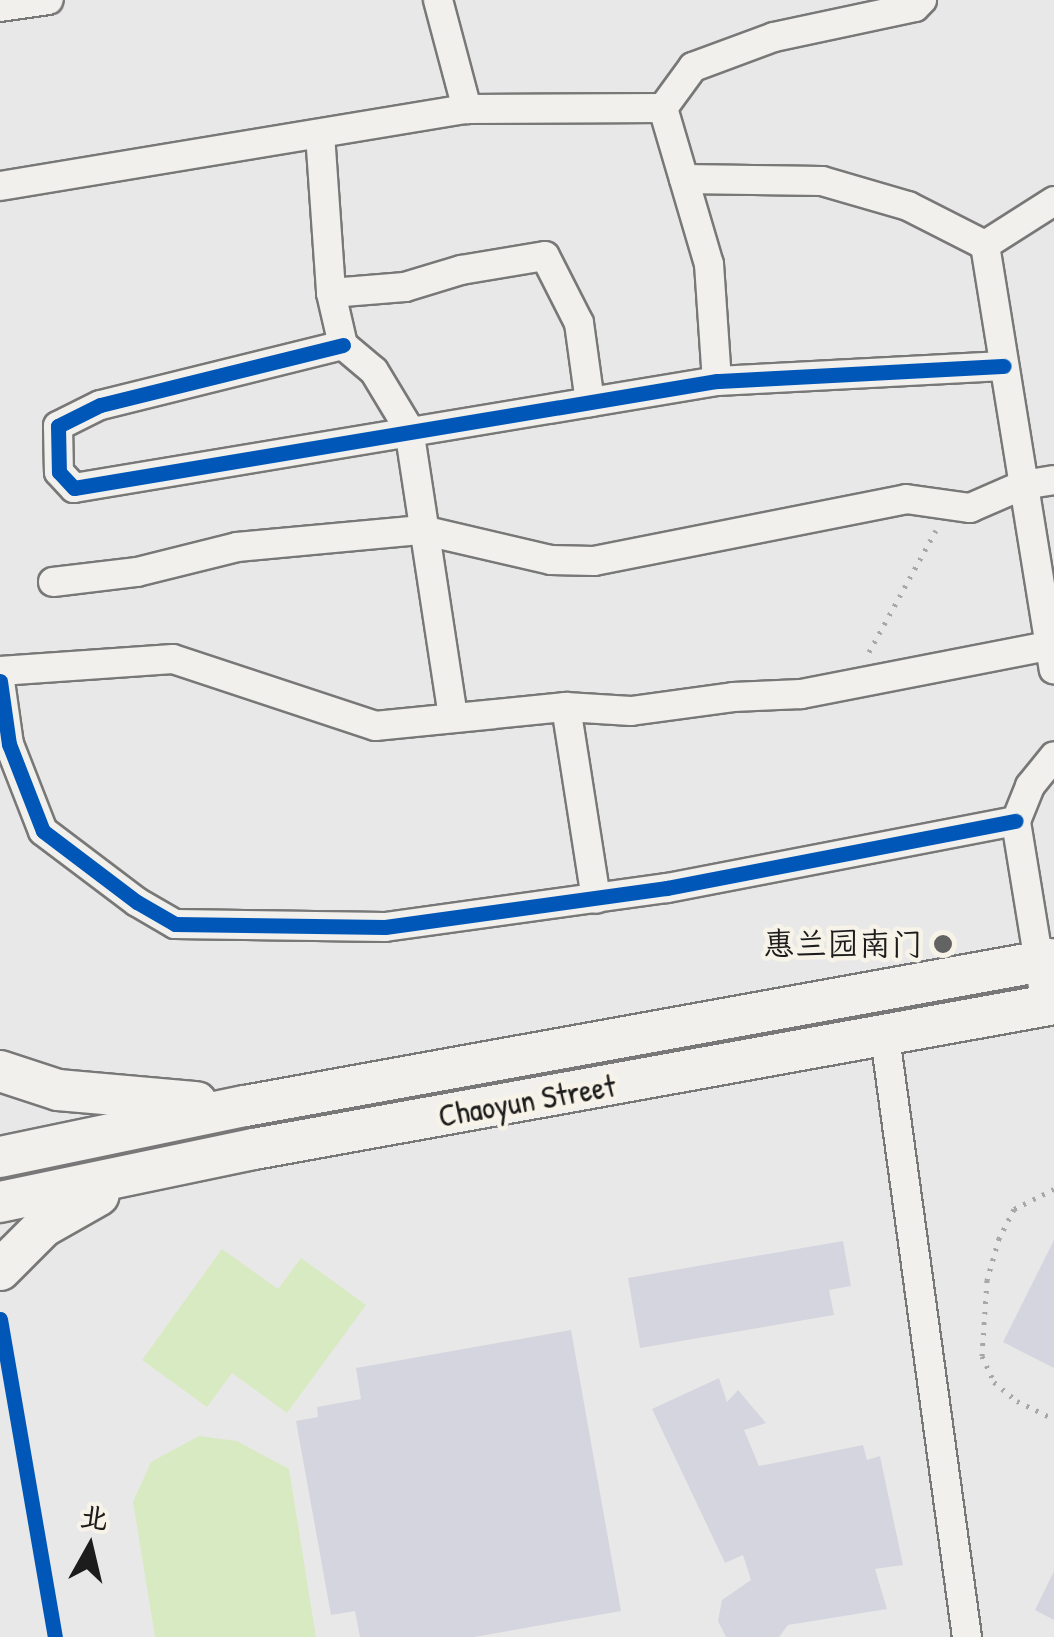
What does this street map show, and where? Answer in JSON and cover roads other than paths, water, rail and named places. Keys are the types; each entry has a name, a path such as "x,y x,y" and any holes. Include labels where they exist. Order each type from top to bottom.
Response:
{"main road":[{"name":"Chaoyun Street","path":"0,1157 245,1106 1046,961"},
{"name":"Chaoyun Street","path":"0,1202 148,1171 1050,1004"},
{"path":"0,1070 58,1090 245,1106"},
{"path":"0,1270 21,1246 66,1211 148,1171"}],"street":[{"path":"0,7 48,0"},
{"path":"438,0 466,110"},
{"path":"663,108 693,67 774,37 915,6 922,0"},
{"path":"0,186 466,110 663,108"},
{"path":"663,108 708,264 716,381"},
{"path":"320,134 332,293 344,345 374,371 410,429 453,718"},
{"path":"684,179 822,181 908,206 985,245"},
{"path":"985,245 1050,211"},
{"path":"0,671 173,659 375,726 566,707 631,711 733,697 801,694 1052,658 985,245"},
{"path":"332,293 405,286 461,270 545,256 579,324 590,402"},
{"path":"344,345 100,405 58,426 59,472 74,488 716,381 1004,366"},
{"path":"53,582 137,572 238,547 422,530 551,560 594,561 906,499 970,508 1023,485 1054,480"},
{"path":"0,681 9,744 42,831 137,902 175,924 386,927 596,899 1016,821"},
{"path":"566,707 596,899"},
{"path":"1050,1004 1046,961 1016,821 1030,786 1054,756"},
{"path":"885,1037 967,1637"}],"place":[{"name":"惠兰园南门","path":"943,944"}]}
